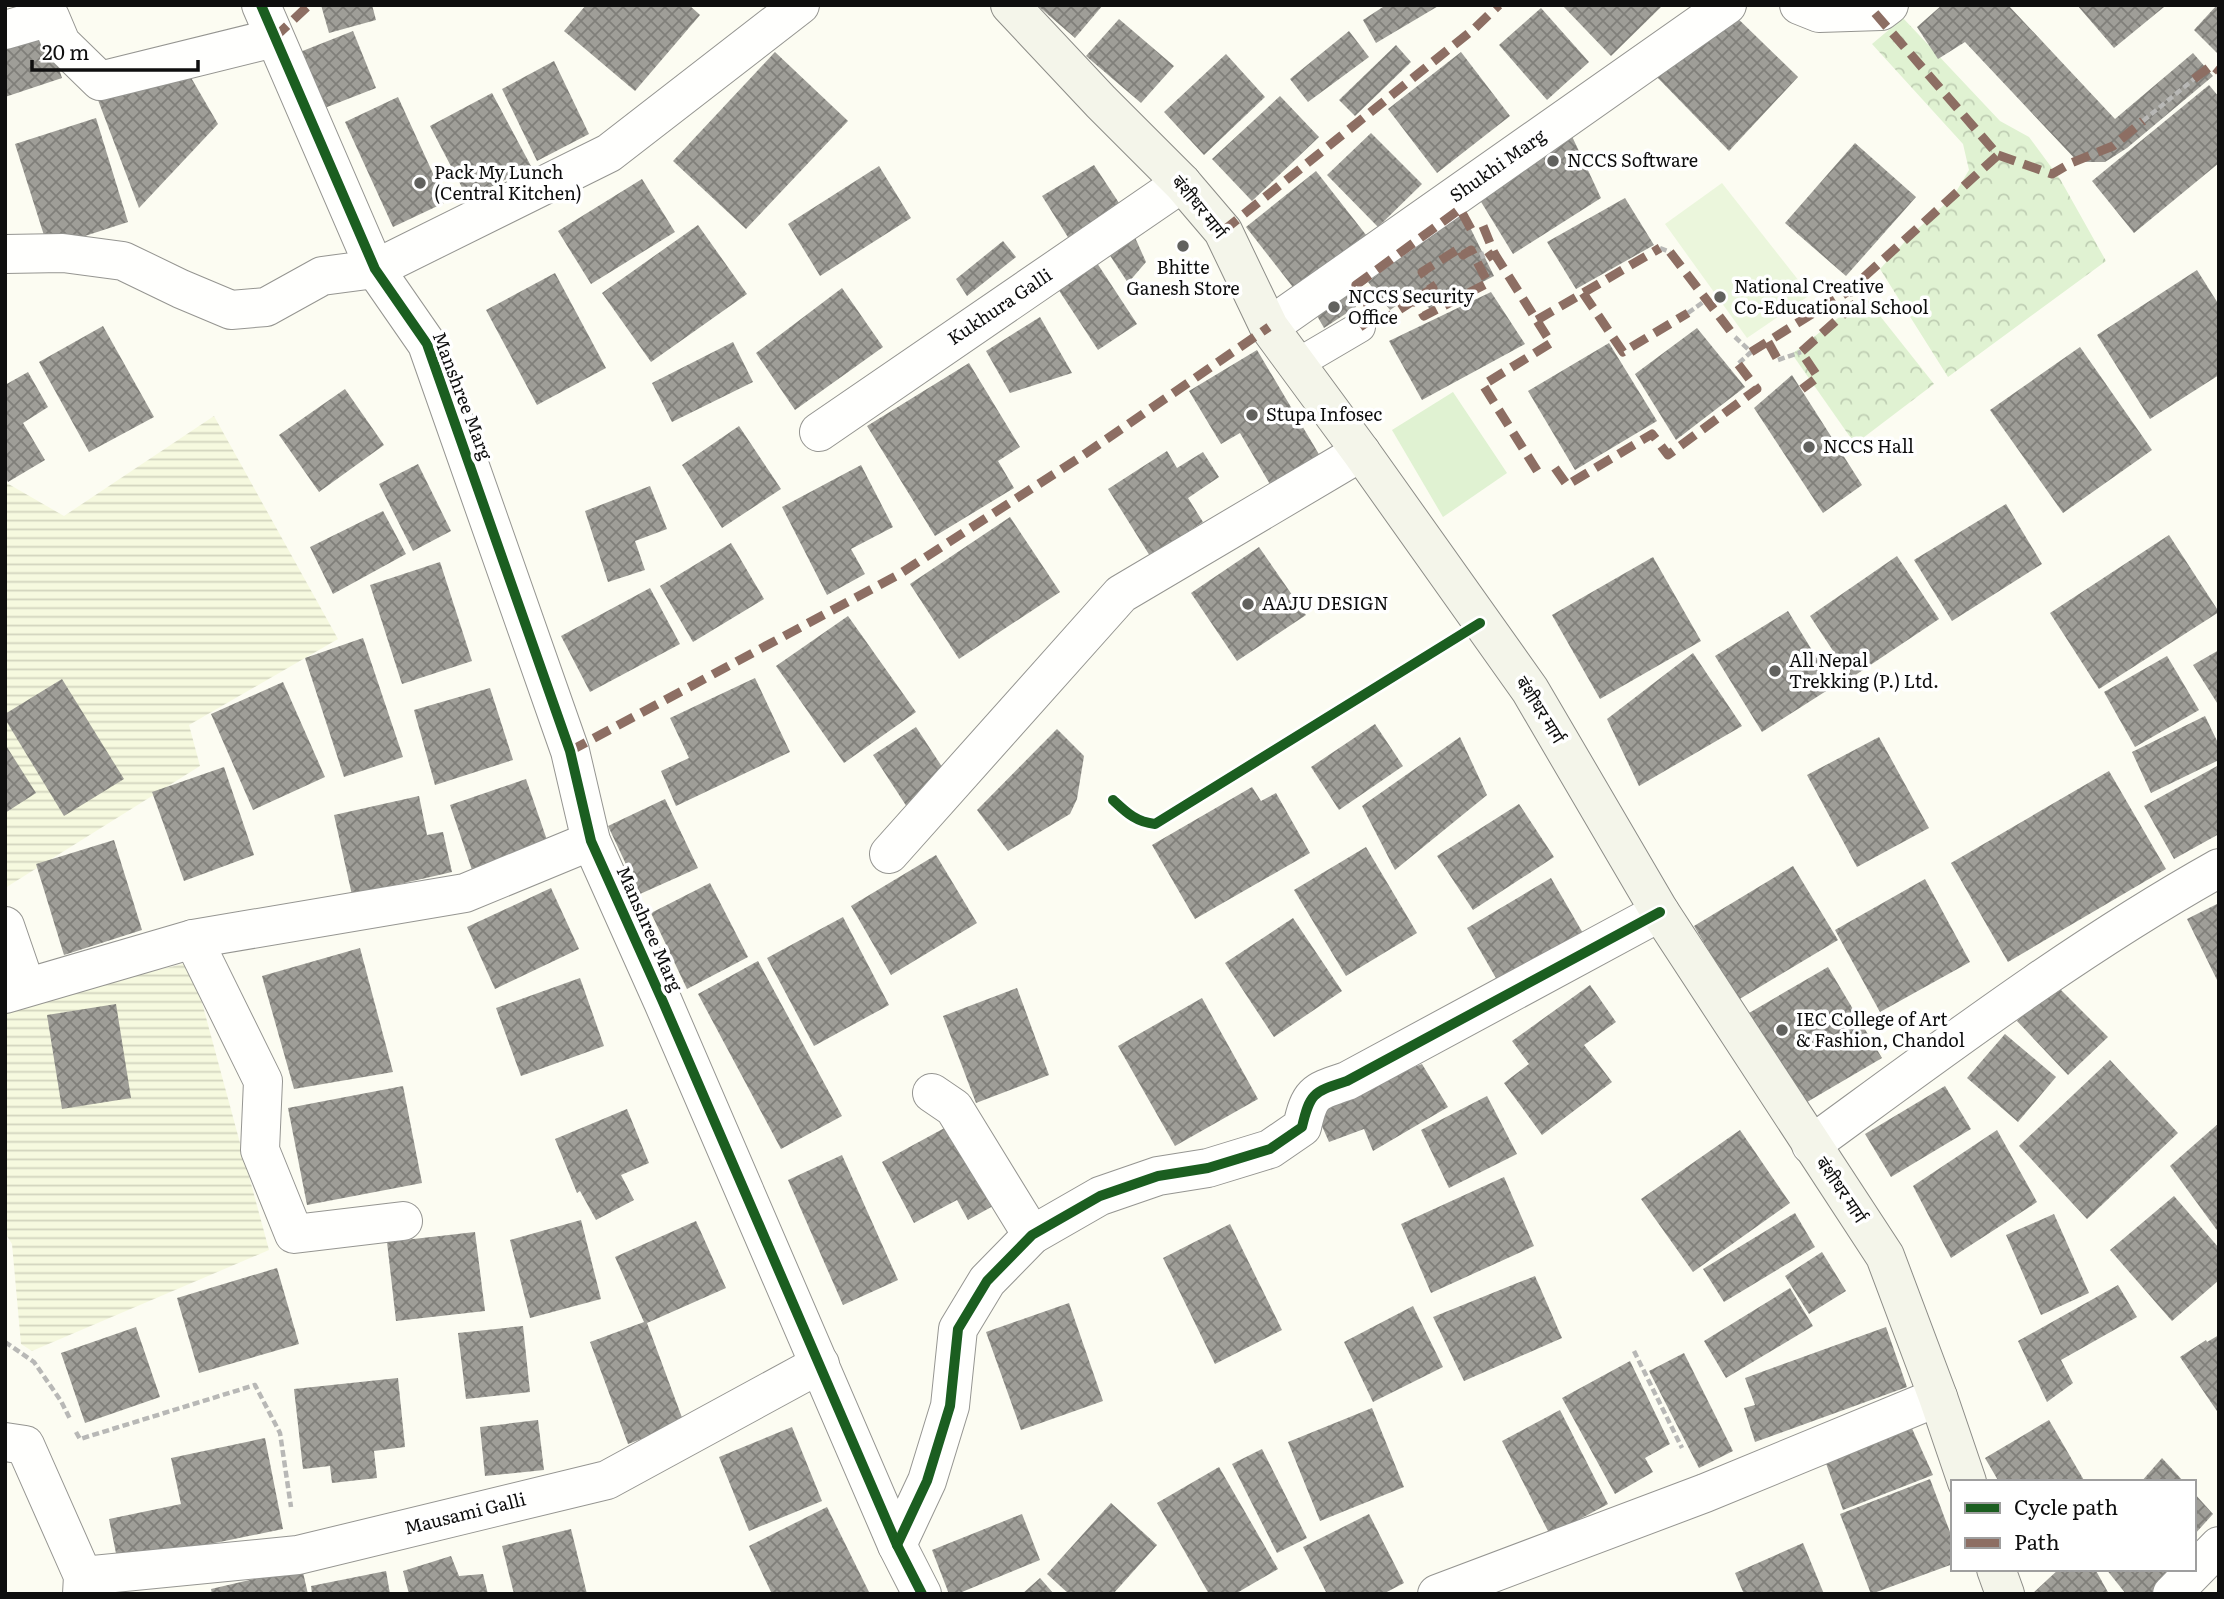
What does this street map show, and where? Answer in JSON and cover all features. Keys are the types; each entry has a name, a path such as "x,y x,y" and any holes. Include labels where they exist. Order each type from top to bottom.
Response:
{"main road":[{"name":"बंशीधर मार्ग","path":"1010,5 1182,183 1223,231 1269,327 1362,452 1530,690 1660,912 1885,1256 1966,1480"},
{"path":"1997,1571 2005,1594"}],"street":[{"path":"5,254 63,253 123,261 231,310 266,307 322,276 375,269 609,153 800,5"},
{"name":"Shukhi Marg","path":"1269,327 1727,5"},
{"path":"1799,5 1819,13 1881,11 1889,5"},
{"path":"5,30 50,17 61,43 100,81 267,21"},
{"name":"Manshree Marg","path":"267,21 375,269 427,344 570,751 591,841 897,1545 922,1594"},
{"name":"Kukhura Galli","path":"819,432 1182,183"},
{"path":"889,854 1121,594 1362,452"},
{"path":"5,926 16,991 194,939 465,893 591,841"},
{"path":"1811,1145 2024,992 2168,896 2219,868"},
{"path":"897,1545 927,1481 950,1406 958,1329 987,1281 1032,1235 1111,1192 1158,1176 1208,1168 1270,1149 1301,1128 1307,1106 1317,1091 1347,1081 1660,912"},
{"path":"194,939 263,1081 260,1150 294,1234 403,1222"},
{"path":"932,1093 954,1108 1032,1235"},
{"name":"Mausami Galli","path":"82,1585 298,1555 607,1480 820,1364"},
{"path":"1437,1594 1705,1493 1938,1397"},
{"path":"5,1442 25,1445 82,1585"},
{"path":"2196,1569 2219,1546"},
{"path":"2172,1594 2195,1571"}],"lane":[{"path":"1297,364 1360,327"}],"path":[{"path":"2143,121 2194,79"},
{"path":"1660,248 1670,252"},
{"path":"1481,252 1484,260"},
{"path":"1852,289 1864,277"},
{"path":"1688,313 1706,300"},
{"path":"1735,337 1751,352 1738,364"},
{"path":"1778,360 1801,352"},
{"path":"5,1342 34,1362 61,1401 80,1438 255,1385 280,1433 298,1555"},
{"path":"1634,1352 1705,1493"}],"green space":[{"path":"1903,18 2000,121 2029,137 2060,179 2106,261 1948,377 1880,269 1911,235 1953,197 1969,170 1963,144 1872,44"},
{"path":"1722,183 1810,295 1747,338 1665,224"},
{"path":"1865,297 1934,384 1855,444 1792,354"},
{"path":"1453,392 1507,473 1443,517 1392,430"},
{"path":"214,416 338,639 189,725 200,766 5,888 5,482 64,516"},
{"path":"191,962 269,1250 32,1351 21,1344 12,1244 5,1233 5,1007"}],"building":[{"path":"321,5 372,5 376,20 329,33"},
{"path":"586,5 689,5 700,15 635,91 564,31"},
{"path":"1037,5 1103,5 1075,38"},
{"path":"1386,5 1440,5 1376,43 1363,20"},
{"path":"1562,5 1663,5 1611,56"},
{"path":"1942,5 2008,5 2115,119 2193,53 2213,76 2127,148 2105,162 2078,162 1965,42 1938,59 1917,27"},
{"path":"2077,5 2163,5 2164,7 2114,48"},
{"path":"2219,5 2219,55 2194,30"},
{"path":"1541,8 1589,62 1547,100 1499,45"},
{"path":"1728,9 1798,77 1729,151 1655,75"},
{"path":"1119,19 1174,66 1141,103 1086,56"},
{"path":"45,27 62,78 5,97 5,41"},
{"path":"353,31 376,88 322,109 300,52"},
{"path":"1349,31 1369,57 1308,102 1290,79"},
{"path":"1396,45 1411,62 1355,116 1339,100"},
{"path":"775,52 848,121 746,229 673,161"},
{"path":"1461,52 1510,116 1437,173 1388,109"},
{"path":"1226,54 1265,97 1204,155 1164,112"},
{"path":"554,61 589,134 537,161 502,89"},
{"path":"186,69 218,124 139,208 98,100"},
{"path":"2209,85 2219,97 2219,163 2134,233 2092,181"},
{"path":"492,93 531,166 468,199 430,126"},
{"path":"1280,96 1319,137 1252,201 1212,159"},
{"path":"398,97 446,202 393,227 345,122"},
{"path":"96,118 128,222 48,248 15,144"},
{"name":"NCCS Software","path":"1569,130 1601,198 1513,254 1475,192"},
{"path":"1371,133 1422,184 1378,227 1327,175"},
{"path":"1855,143 1916,197 1846,276 1785,223"},
{"path":"1094,165 1123,209 1071,242 1042,196"},
{"path":"879,166 911,218 820,276 788,224"},
{"path":"1316,171 1370,240 1299,295 1246,227"},
{"path":"642,179 675,232 591,284 558,231"},
{"path":"1625,198 1654,245 1576,289 1547,242"},
{"path":"1462,211 1494,276 1430,309 1415,293 1390,310 1368,282"},
{"path":"698,225 747,294 651,362 602,293"},
{"path":"1133,233 1146,262 1128,283 1107,251"},
{"path":"1003,241 1016,257 967,296 956,279"},
{"path":"1095,260 1137,324 1098,350 1056,286"},
{"path":"2197,270 2219,305 2219,375 2150,419 2097,335"},
{"path":"555,273 606,368 537,405 486,310"},
{"name":"NCCS Security Office","path":"1342,286 1356,307 1324,328 1312,307"},
{"path":"842,288 883,347 795,410 756,353"},
{"path":"1491,292 1525,344 1422,400 1389,341"},
{"path":"1040,317 1072,373 1010,393 986,351"},
{"path":"103,326 154,417 89,452 39,362"},
{"path":"1697,328 1745,387 1676,440 1635,374"},
{"path":"733,342 753,382 672,422 652,383"},
{"path":"1609,343 1657,421 1575,470 1528,391"},
{"path":"2080,347 2152,450 2063,513 1990,410"},
{"path":"1257,350 1320,456 1271,486 1240,433 1221,444 1189,391"},
{"path":"969,363 1020,447 998,461 1014,488 935,536 867,426"},
{"path":"28,372 48,407 23,423 45,460 8,482 5,476 5,385"},
{"name":"NCCS Hall","path":"1792,375 1862,485 1823,513 1754,408"},
{"path":"345,389 384,445 319,492 279,435"},
{"path":"739,426 781,489 722,528 682,465"},
{"path":"1167,451 1177,468 1203,452 1219,477 1188,498 1203,522 1150,556 1108,489"},
{"path":"418,464 451,531 413,551 379,484"},
{"path":"861,465 893,527 851,549 865,574 827,595 782,507"},
{"path":"650,486 667,529 635,541 645,570 608,582 585,511"},
{"path":"2006,504 2042,564 1952,621 1914,560"},
{"path":"383,511 406,554 333,594 310,547"},
{"path":"1010,517 1060,592 959,659 910,584"},
{"path":"2169,535 2219,612 2099,689 2050,613"},
{"path":"731,543 764,599 693,642 660,586"},
{"name":"AAJU DESIGN","path":"1259,547 1306,615 1237,661 1191,593"},
{"path":"1897,556 1939,619 1851,678 1810,616"},
{"path":"1653,557 1701,641 1600,699 1552,615"},
{"path":"440,562 472,661 402,684 370,585"},
{"path":"650,588 680,644 590,692 561,636"},
{"name":"All Nepal Trekking (P.) Ltd.","path":"1788,611 1834,686 1762,732 1715,656"},
{"path":"848,616 916,712 844,763 776,666"},
{"path":"363,638 403,757 344,777 305,658"},
{"path":"2219,650 2219,706 2193,665"},
{"path":"1693,653 1742,726 1639,786 1607,719"},
{"path":"2167,656 2199,710 2135,747 2104,692"},
{"path":"755,678 790,752 676,806 661,771 689,758 670,718"},
{"path":"62,679 124,779 64,816 5,719 5,714"},
{"path":"283,682 325,777 253,810 211,714"},
{"path":"490,688 513,760 435,785 414,710"},
{"path":"2205,716 2219,745 2219,760 2151,793 2132,752"},
{"path":"1375,724 1403,766 1339,810 1311,767"},
{"path":"916,727 950,779 907,807 873,755"},
{"path":"1057,729 1084,756 1077,799 1070,814 1008,851 977,810"},
{"path":"1460,737 1487,795 1395,870 1362,806"},
{"path":"1879,737 1929,828 1857,867 1807,775"},
{"path":"5,744 36,793 5,813"},
{"path":"2219,765 2219,834 2174,859 2144,806"},
{"path":"224,767 254,855 184,881 152,792"},
{"path":"2109,771 2166,869 2008,962 1951,863"},
{"path":"526,779 549,846 473,873 450,805"},
{"path":"1252,787 1261,801 1276,793 1310,853 1195,919 1152,845"},
{"path":"419,796 427,835 443,832 452,872 352,895 334,815"},
{"path":"665,799 698,868 640,894 608,826"},
{"path":"1519,804 1554,857 1473,910 1437,856"},
{"path":"114,840 142,930 64,955 36,864"},
{"path":"1366,847 1417,933 1346,976 1294,890"},
{"path":"936,855 977,923 891,975 851,906"},
{"path":"1793,866 1838,940 1738,1000 1694,926"},
{"path":"1551,878 1584,935 1500,985 1467,928"},
{"path":"1925,879 1970,962 1880,1012 1835,930"},
{"path":"710,883 748,957 687,989 651,913"},
{"path":"551,888 579,949 495,989 467,927"},
{"path":"2219,903 2219,984 2187,919"},
{"path":"843,917 889,1005 814,1046 767,958"},
{"path":"1293,918 1342,991 1274,1037 1225,963"},
{"path":"360,948 393,1072 294,1089 262,976"},
{"path":"758,961 842,1116 781,1149 698,994"},
{"name":"IEC College of Art & Fashion, Chandol","path":"1828,967 1882,1058 1802,1105 1749,1013"},
{"path":"580,978 604,1046 521,1076 496,1008"},
{"path":"2055,984 2108,1037 2068,1075 2017,1021"},
{"path":"1590,985 1616,1022 1584,1045 1612,1082 1542,1135 1504,1083 1529,1064 1512,1041"},
{"path":"1017,988 1049,1075 976,1103 943,1016"},
{"path":"1202,998 1258,1099 1175,1146 1118,1046"},
{"path":"116,1004 131,1098 62,1109 47,1015"},
{"path":"2005,1034 2056,1077 2018,1122 1967,1078"},
{"path":"2110,1060 2178,1133 2087,1219 2019,1146"},
{"path":"1422,1064 1448,1107 1373,1151 1364,1129 1329,1142 1318,1117 1334,1097"},
{"path":"403,1086 422,1183 307,1205 288,1108"},
{"path":"1945,1086 1971,1129 1891,1177 1865,1134"},
{"path":"1487,1096 1517,1154 1449,1188 1421,1130"},
{"path":"627,1109 649,1163 621,1175 634,1200 596,1220 580,1191 577,1193 555,1139"},
{"path":"2219,1123 2219,1233 2170,1166"},
{"path":"950,1125 993,1206 968,1220 957,1200 914,1223 882,1162"},
{"path":"1740,1130 1790,1203 1693,1272 1641,1199"},
{"path":"1997,1130 2037,1202 1951,1258 1913,1186"},
{"path":"842,1155 898,1280 843,1305 788,1180"},
{"path":"1504,1177 1534,1246 1431,1293 1401,1224"},
{"path":"2174,1196 2219,1248 2219,1280 2172,1321 2110,1250"},
{"path":"1795,1213 1815,1247 1724,1302 1703,1269"},
{"path":"2054,1214 2089,1293 2041,1315 2006,1235"},
{"path":"581,1220 601,1299 530,1318 510,1240"},
{"path":"696,1221 726,1288 647,1323 684,1423 628,1444 590,1342 644,1322 615,1257"},
{"path":"1230,1224 1282,1330 1215,1364 1163,1258"},
{"path":"475,1232 485,1311 396,1321 387,1242"},
{"path":"1822,1252 1846,1291 1809,1314 1785,1276"},
{"path":"277,1268 299,1344 199,1373 177,1298"},
{"path":"1535,1276 1562,1338 1464,1381 1433,1317"},
{"path":"2118,1285 2137,1317 2061,1360 2073,1383 2047,1402 2018,1341"},
{"path":"1790,1288 1813,1326 1726,1378 1704,1341"},
{"path":"1069,1303 1103,1401 1021,1430 986,1332"},
{"path":"1413,1306 1443,1367 1373,1402 1344,1342"},
{"path":"523,1326 530,1392 466,1399 458,1333"},
{"path":"136,1327 160,1397 85,1423 61,1353"},
{"path":"1886,1327 1907,1387 1755,1442 1744,1408 1755,1405 1745,1378"},
{"path":"2219,1335 2219,1414 2180,1357"},
{"path":"1684,1353 1733,1451 1699,1468 1649,1371"},
{"path":"1630,1361 1670,1444 1645,1458 1653,1472 1615,1494 1562,1398"},
{"path":"398,1378 405,1447 374,1451 377,1478 332,1483 330,1466 303,1469 294,1389"},
{"path":"1372,1408 1404,1487 1320,1521 1288,1442"},
{"path":"1560,1410 1608,1504 1550,1535 1502,1441"},
{"path":"1905,1413 1933,1475 1843,1510 1820,1447"},
{"path":"538,1420 544,1470 485,1476 480,1427"},
{"path":"2049,1420 2084,1480 1998,1480 1985,1458"},
{"path":"792,1427 822,1501 749,1531 719,1457"},
{"path":"265,1438 283,1529 118,1563 109,1519 181,1504 171,1458"},
{"path":"1262,1449 1307,1538 1277,1553 1232,1464"},
{"path":"2162,1458 2182,1480 2143,1480"},
{"path":"1219,1467 1278,1569 1235,1594 1209,1594 1157,1503"},
{"path":"1930,1479 1951,1535 1951,1565 1871,1594 1840,1514"},
{"path":"2196,1495 2213,1514 2196,1533"},
{"path":"1111,1503 1157,1545 1113,1594 1069,1594 1047,1574"},
{"path":"827,1507 870,1594 772,1594 749,1546"},
{"path":"1022,1514 1040,1560 957,1594 949,1594 932,1550"},
{"path":"1369,1514 1404,1583 1383,1594 1327,1594 1303,1547"},
{"path":"571,1529 587,1594 514,1594 502,1546"},
{"path":"1803,1543 1824,1594 1744,1594 1735,1573"},
{"path":"451,1556 459,1576 483,1574 488,1594 409,1594 403,1571"},
{"path":"302,1568 308,1594 212,1594 211,1589"},
{"path":"386,1571 390,1594 312,1594 311,1586"},
{"path":"2057,1571 2096,1571 2109,1594 2032,1594"},
{"path":"2108,1571 2170,1571 2157,1594 2126,1594"},
{"path":"1040,1578 1054,1594 1022,1594"}],"marked path":[{"path":"274,38 309,5"},
{"path":"1223,231 1475,28 1499,5"},
{"path":"1864,277 1998,155 1874,12"},
{"path":"2194,79 2212,65 2219,71"},
{"path":"1998,155 2052,174 2113,146 2143,121"},
{"path":"1360,327 1375,317 1356,285 1460,209 1472,231"},
{"path":"1483,226 1494,253 1487,258"},
{"path":"1375,317 1388,317 1433,288 1422,272 1460,248 1463,255 1471,250 1488,283 1424,316 1415,300"},
{"path":"1537,320 1660,248"},
{"path":"1670,252 1735,337"},
{"path":"1494,253 1551,343 1483,385 1541,477"},
{"path":"1751,352 1852,289 1857,302 1801,352 1818,377 1802,389"},
{"path":"1583,293 1623,352 1688,313"},
{"path":"570,751 898,575 1082,456 1269,327"},
{"path":"1768,342 1778,360"},
{"path":"1555,468 1567,485 1652,434 1668,455 1757,389 1738,364"}],"cycle path":[{"path":"261,5 375,269 427,344 570,751 591,841 897,1545 922,1594"},
{"path":"1113,800 1137,819 1155,824 1480,623"},
{"path":"897,1545 927,1481 950,1406 958,1329 987,1281 1032,1235 1100,1196 1158,1176 1208,1168 1270,1149 1302,1127 1311,1100 1320,1091 1347,1081 1660,912"}],"place":[{"name":"NCCS Software","path":"1553,161"},
{"name":"Pack My Lunch (Central Kitchen)","path":"420,183"},
{"name":"Bhitte Ganesh Store","path":"1183,246"},
{"name":"National Creative Co-Educational School","path":"1720,297"},
{"name":"NCCS Security Office","path":"1334,307"},
{"name":"Stupa Infosec","path":"1252,415"},
{"name":"NCCS Hall","path":"1809,447"},
{"name":"AAJU DESIGN","path":"1248,604"},
{"name":"All Nepal Trekking (P.) Ltd.","path":"1775,671"},
{"name":"IEC College of Art & Fashion, Chandol","path":"1782,1030"}]}
